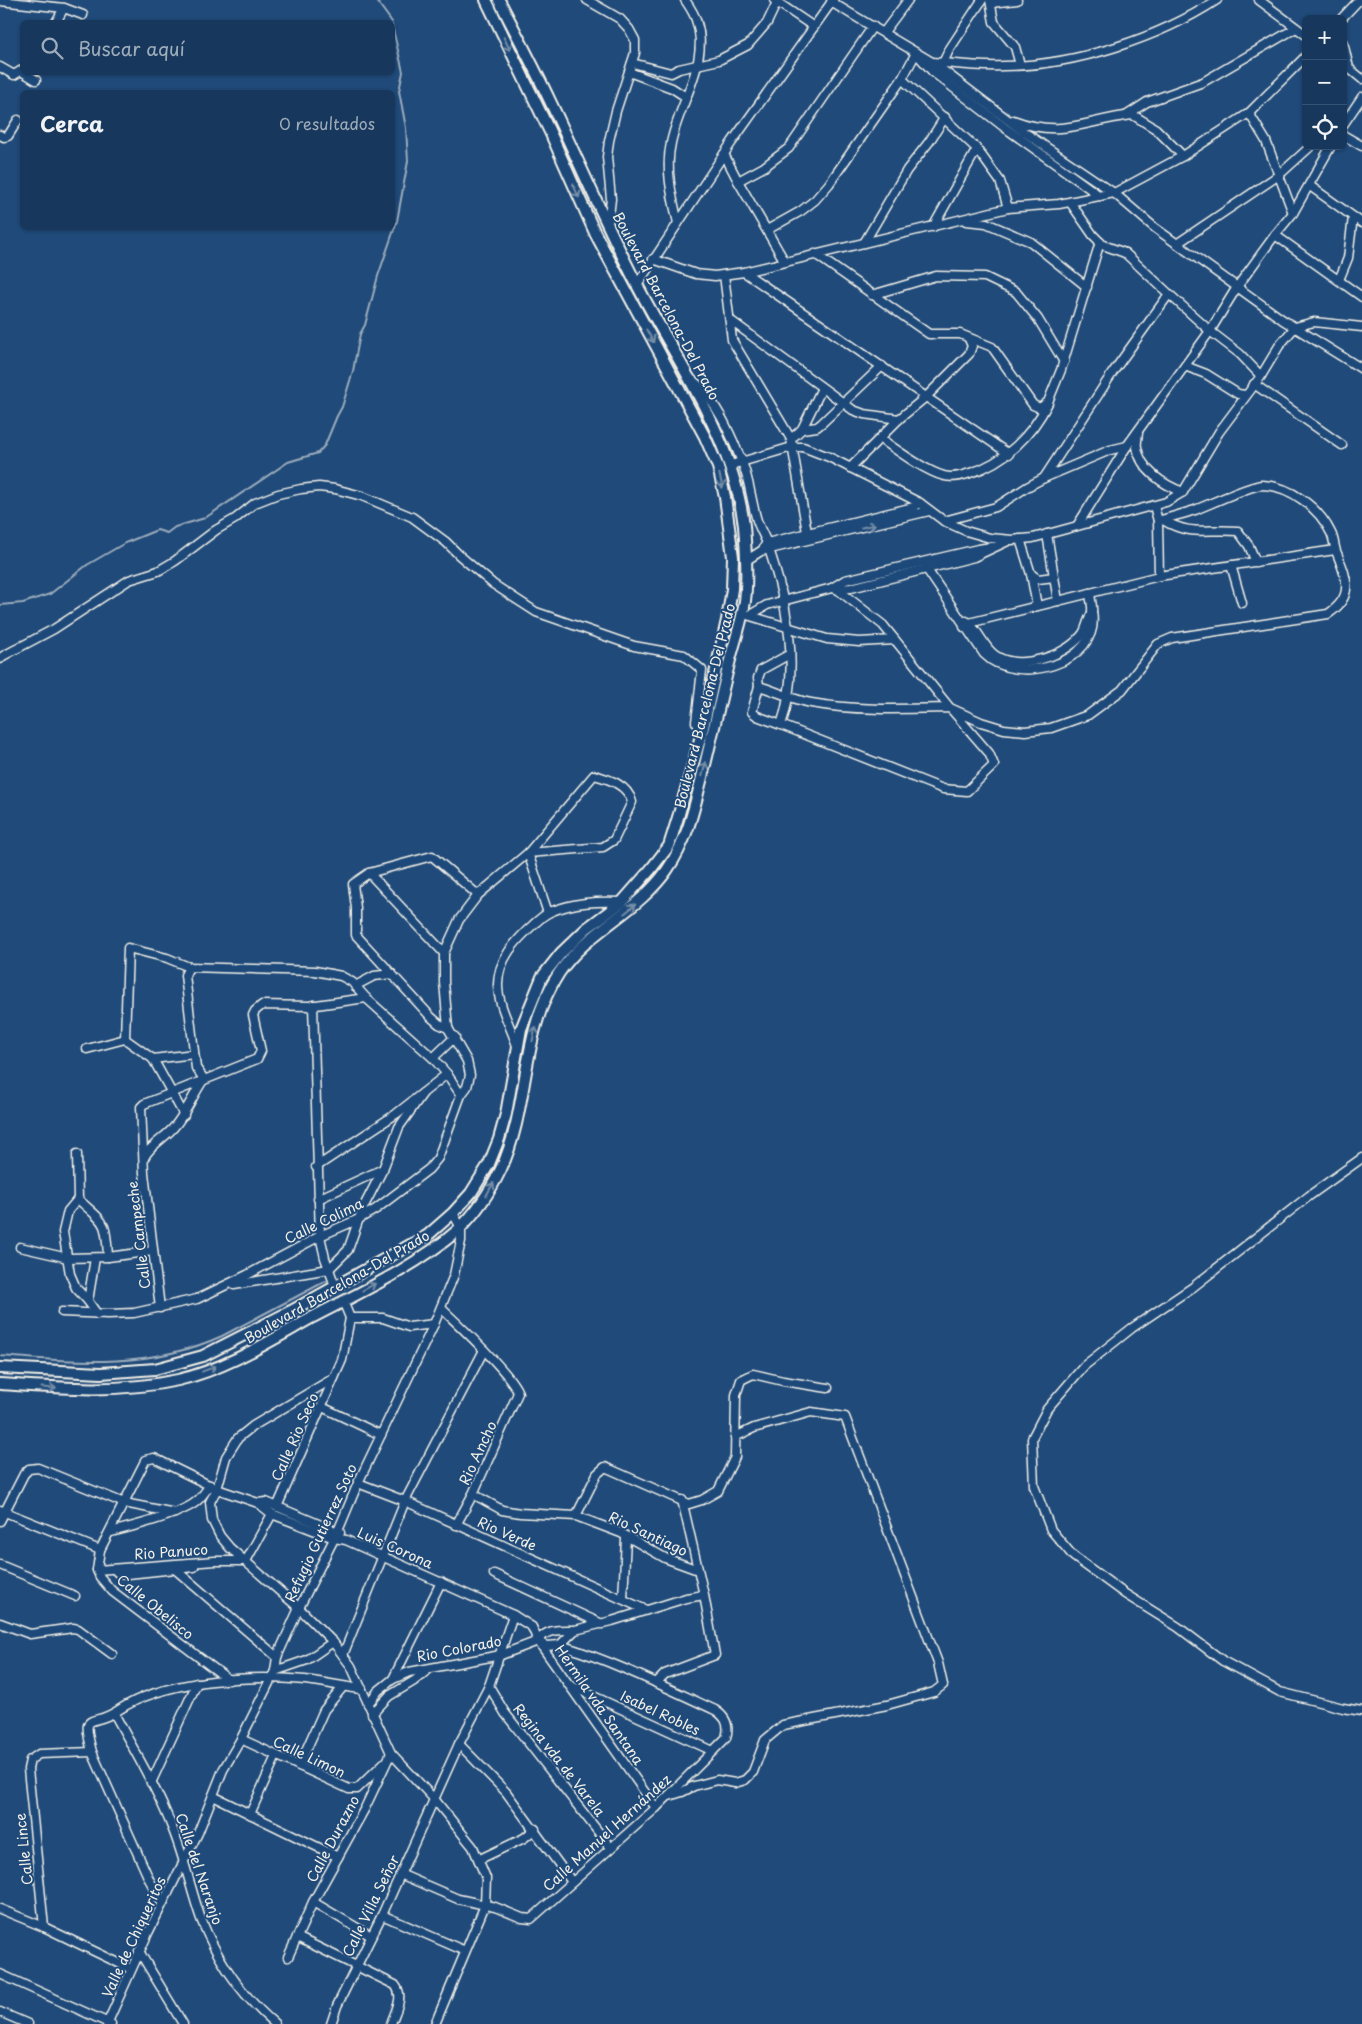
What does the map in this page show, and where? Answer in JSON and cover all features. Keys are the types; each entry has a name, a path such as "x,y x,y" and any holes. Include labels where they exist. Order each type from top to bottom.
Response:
{"main road":[{"name":"Boulevard Barcelona-Del Prado","path":"0,1368 101,1373 155,1369 202,1356 240,1338 428,1235 453,1213 471,1193 489,1164 506,1114 521,1028 542,978 562,953 581,934 622,902 669,846 702,732 732,589 733,565 730,524 718,467 688,404 595,233 550,132 486,0"},
{"name":"Boulevard Barcelona-Del Prado","path":"0,1384 101,1389 159,1384 184,1379 242,1357 415,1261 460,1228 482,1203 500,1171 512,1141 536,1023 546,996 571,957 588,940 630,909 656,884 670,867 694,812 729,664 746,615 747,560 743,522 731,466 687,375 607,226 549,98 499,0"},
{"path":"718,661 729,664"},
{"path":"155,1369 159,1384"}],"street":[{"path":"587,0 620,18 635,40 635,54 616,112 609,141 607,157 611,198 607,226"},
{"path":"678,223 672,194 669,160 670,142 700,49 700,34 696,19 685,0"},
{"path":"884,32 908,0"},
{"path":"943,63 949,50 982,0"},
{"path":"1017,0 990,2 994,22 1015,47 1020,65"},
{"path":"932,62 996,66 1042,64 1109,50 1158,31 1217,0"},
{"path":"1259,0 1302,32"},
{"path":"1345,15 1358,0"},
{"path":"0,1 64,8 83,15"},
{"path":"632,63 671,73 696,64 720,60 748,45 767,23 776,1 814,27"},
{"path":"637,285 724,154 832,1 932,62 1004,117 1114,193 1155,228 1237,287 1361,370"},
{"path":"57,20 64,8"},
{"path":"738,181 764,166 789,148 873,26"},
{"path":"1125,116 1147,102 1203,82 1296,28"},
{"path":"767,230 801,211 815,200 829,184 902,80 916,53"},
{"path":"916,53 933,72 1100,196"},
{"path":"653,259 696,274 724,275 744,272 1008,208 1070,202 1114,193 1183,156 1249,112 1302,60"},
{"path":"0,67 20,72"},
{"path":"1347,67 1362,78"},
{"path":"629,72 672,88 686,97"},
{"path":"27,75 36,80"},
{"path":"902,80 945,117 977,149 1000,181 1008,208"},
{"path":"1347,119 1362,97"},
{"path":"1249,112 1266,141 1293,213"},
{"path":"1004,117 1033,127 1054,130 1133,115 1145,121 1183,156"},
{"path":"864,243 907,170 929,142 945,117"},
{"path":"0,135 8,136 18,120"},
{"path":"1347,137 1362,146"},
{"path":"933,227 977,149"},
{"path":"1178,243 1279,175 1307,150"},
{"path":"1077,526 1127,446 1210,331 1237,287 1293,213 1329,150"},
{"path":"724,154 785,262"},
{"path":"1310,186 1362,223"},
{"path":"596,203 611,198"},
{"path":"1070,202 1093,236 1103,245 1125,253 1210,331 1240,354 1261,376"},
{"path":"1339,280 1348,258 1353,217"},
{"path":"962,220 986,224 1032,242 1087,287"},
{"path":"1275,235 1362,297"},
{"path":"880,439 909,458 944,476 960,476 984,469 1009,454 1041,417 1048,402 1064,362 1100,242"},
{"path":"815,254 929,334 960,334 992,348 1033,406 1040,408 1048,402"},
{"path":"744,272 1009,454"},
{"path":"724,275 732,340 791,443 807,532"},
{"path":"872,295 936,276 985,277 1016,292 1038,319 1064,362"},
{"path":"1044,478 1114,372 1169,294"},
{"path":"730,320 853,410 864,414 891,416 899,419"},
{"path":"746,615 760,608 783,601 834,588 851,588 974,557 992,548 1016,540 1047,534 1166,502 1183,492 1219,432 1261,376 1279,346 1295,327 1314,322 1362,327"},
{"path":"850,468 899,419 927,396 970,354 972,346 969,339"},
{"path":"802,429 817,427 882,366"},
{"path":"1185,366 1206,374 1238,394 1245,395"},
{"path":"687,375 699,385 710,400 742,463 759,528 768,546 783,601 788,627 790,654 790,696 781,725"},
{"path":"1254,384 1342,445"},
{"path":"731,466 791,443 802,429 822,388"},
{"path":"1138,431 1137,448 1142,462 1152,474 1164,483 1183,492"},
{"path":"791,443 829,457 920,503 944,520 966,531 990,538 1016,540"},
{"path":"944,520 996,508 1044,478 1110,450 1127,446"},
{"path":"759,686 809,703 841,707 950,708 980,722 1004,729 1025,731 1051,728 1088,714 1122,690 1158,644 1172,638 1192,634 1312,618 1328,614 1337,609 1343,602 1347,586 1342,562 1335,550 1330,532 1315,510 1291,493 1261,485 1195,510 1160,520"},
{"path":"0,659 54,629 129,580 158,571 175,561 255,503 278,494 318,487 336,489 362,496 412,517 446,542 493,584 536,612 634,646 684,655 702,670 696,722 702,732"},
{"path":"747,560 768,546 807,532 914,507 920,503"},
{"path":"1154,506 1160,520 1157,554 1159,576"},
{"path":"768,546 930,511"},
{"path":"1160,520 1190,531 1198,532 1219,529 1238,531 1249,546 1256,562"},
{"path":"1047,534 1058,601"},
{"path":"1016,540 1031,574 1037,606"},
{"path":"834,588 845,580 978,549 992,548"},
{"path":"966,625 1159,576 1335,550"},
{"path":"1231,565 1242,603"},
{"path":"926,568 966,625 996,656 1011,661 1026,662 1054,656 1068,648 1081,636 1092,612 1090,593"},
{"path":"1031,574 1038,579 1054,578"},
{"path":"790,654 761,670 752,712 757,716 943,789 967,790 994,765 989,753 950,708 884,625 834,588"},
{"path":"746,615 827,639 859,642 895,640"},
{"path":"478,895 432,856 369,873 354,882 352,886 356,908 356,935 431,1017 439,1024 448,1028 444,982 444,953 460,920 478,895 528,853 594,775 616,783 631,796 632,802 614,840 603,847 528,853"},
{"path":"528,853 548,913"},
{"path":"369,873 444,953"},
{"path":"517,1046 498,988 502,964 513,945 548,913 567,906 592,901 622,902"},
{"path":"125,1038 128,948 168,958 189,967 315,971 342,976 355,986 433,1058 447,1074 461,1095"},
{"path":"189,967 185,975 194,1054 196,1068 204,1079"},
{"path":"355,986 374,976 392,974"},
{"path":"173,1092 257,1059 260,1056 261,1051 253,1015 257,1008 262,1006 313,1005 366,998"},
{"path":"313,1005 316,1167 320,1236 335,1286"},
{"name":"Calle Colima","path":"62,1312 97,1314 134,1313 198,1299 376,1209 429,1169 438,1158 461,1095 467,1087 470,1075 467,1061 448,1028"},
{"path":"87,1049 125,1038"},
{"path":"125,1038 153,1058 184,1115"},
{"path":"433,1058 455,1038"},
{"path":"153,1058 194,1054"},
{"path":"316,1167 396,1114 447,1074"},
{"path":"143,1160 147,1150 173,1128 184,1115 192,1096 204,1079"},
{"name":"Calle Campeche","path":"160,1308 143,1160 141,1107 173,1092"},
{"path":"224,1287 329,1269 348,1250 362,1210 383,1169 399,1127 423,1093"},
{"path":"77,1154 78,1199 68,1212 63,1232 70,1274 76,1288 97,1314"},
{"path":"1362,1158 1308,1196 1193,1287 1132,1328 1084,1366 1047,1409 1032,1438 1034,1486 1051,1530 1073,1556 1125,1594 1178,1627 1223,1661 1280,1692 1362,1711"},
{"path":"318,1199 383,1169"},
{"path":"78,1199 102,1220 106,1232 108,1257"},
{"name":"Refugio Gutierrez Soto","path":"185,1861 223,1770 241,1739 272,1674 277,1657 299,1608 336,1534 358,1483 441,1308 454,1275 461,1241 460,1228 453,1213"},
{"path":"20,1247 68,1258 108,1257 153,1251"},
{"path":"88,1301 95,1258"},
{"path":"343,1301 350,1318 384,1318 409,1327 434,1324"},
{"path":"343,1655 406,1501 484,1350 441,1308"},
{"name":"Calle Rio Seco","path":"277,1507 342,1360 350,1318"},
{"name":"Rio Ancho","path":"456,1525 473,1494 517,1398 517,1390 484,1350"},
{"path":"576,1516 597,1474 604,1467 689,1504 702,1500 718,1491 735,1457 736,1395 742,1380 753,1374 783,1382 828,1388"},
{"path":"334,1378 253,1426 238,1438 226,1457 213,1487 210,1502 212,1520 220,1536 230,1548 299,1608 333,1642 350,1666 362,1689 389,1756 434,1800 473,1847 480,1859 486,1878 485,1905 435,2024"},
{"path":"322,1407 381,1435"},
{"path":"669,1796 694,1786 717,1780 735,1783 745,1780 753,1772 765,1740 783,1725 888,1705 934,1692 943,1685 938,1663 845,1417 811,1412 754,1428 735,1437"},
{"name":"Luis Corona","path":"124,1503 144,1463 154,1458 213,1487 258,1504 272,1514 336,1534 382,1557 513,1615 532,1628 538,1641"},
{"path":"0,1521 2,1511 24,1474 29,1469 38,1468 124,1503 175,1512"},
{"name":"Rio Verde","path":"358,1483 406,1501 646,1610"},
{"path":"111,1532 138,1526 175,1512 196,1502 213,1487"},
{"name":"Rio Santiago","path":"473,1494 502,1510 520,1513 576,1516 621,1533 626,1538 665,1558 698,1570"},
{"path":"538,1641 547,1646 560,1645 578,1650 656,1683 666,1674 714,1655 704,1595 682,1500"},
{"path":"258,1504 266,1502 336,1534"},
{"path":"97,1570 100,1550 111,1532 124,1503"},
{"path":"2,1511 100,1550"},
{"path":"246,1561 272,1514"},
{"path":"623,1599 626,1538"},
{"path":"114,1569 123,1574 176,1570 197,1567 215,1561"},
{"name":"Rio Panuco","path":"97,1570 215,1561 246,1561"},
{"path":"0,1564 75,1596"},
{"name":"Calle Obelisco","path":"97,1570 100,1577 112,1591 229,1680"},
{"path":"176,1570 277,1657"},
{"path":"494,1574 602,1624"},
{"path":"393,1679 441,1582"},
{"path":"560,1645 575,1630 602,1624 686,1598 704,1595"},
{"name":"Calle Villa Señor","path":"331,2024 337,2006 382,1915 459,1744 490,1686 513,1615"},
{"path":"0,1623 30,1634 73,1628 78,1629 112,1654"},
{"name":"Rio Colorado","path":"368,1704 378,1691 393,1679 408,1672 501,1655 538,1641 544,1634 556,1630 575,1630"},
{"name":"Hermila vda Santana","path":"538,1641 656,1808"},
{"path":"162,1903 149,1879 92,1752 86,1730 87,1724 145,1695 198,1683 272,1674 307,1660 333,1642"},
{"path":"372,1714 389,1696 414,1681 429,1668"},
{"path":"272,1674 362,1689"},
{"path":"151,1784 198,1683"},
{"name":"Calle Manuel Hernández","path":"485,1905 522,1918 531,1918 669,1796 726,1738 729,1729 723,1716 715,1710 656,1683"},
{"name":"Isabel Robles","path":"569,1685 713,1751"},
{"name":"Regina vda de Varela","path":"490,1686 505,1713 611,1848"},
{"path":"299,1766 324,1710 343,1687"},
{"name":"Calle del Naranjo","path":"114,1712 171,1823 185,1861 201,1919 225,1967 256,2006 275,2024"},
{"name":"Calle Limon","path":"241,1739 349,1789 357,1789 389,1756"},
{"path":"459,1744 506,1792 572,1882"},
{"name":"Calle Lince","path":"44,1928 28,1768 30,1760 39,1754 92,1752"},
{"path":"250,1814 276,1756"},
{"name":"Calle Durazno","path":"288,1957 313,1902 389,1756"},
{"path":"213,1796 338,1857"},
{"path":"480,1859 524,1838 535,1830"},
{"name":"Valle de Chiqueritos","path":"108,2023 162,1903 185,1861"},
{"path":"400,1874 458,1899 485,1905"},
{"path":"313,1902 371,1936"},
{"path":"0,1909 131,1969"},
{"path":"382,1915 465,1951"},
{"path":"297,1938 395,1985 400,1991 401,1996 391,2024"},
{"path":"140,1951 183,2024"},
{"path":"0,1974 108,2023"},
{"path":"0,2012 28,2024"}],"waterway":[{"path":"376,0 391,20"},
{"path":"395,38 403,72 399,91 406,128 408,161 395,227"},
{"path":"0,605 23,603 50,594 87,565 125,543 157,530 167,533 175,527 205,518 288,462 318,453 325,445 342,407 353,371 360,334 365,325 378,276 394,230"},
{"path":"0,1356 113,1361 168,1354 195,1347 222,1336 326,1281"}]}
